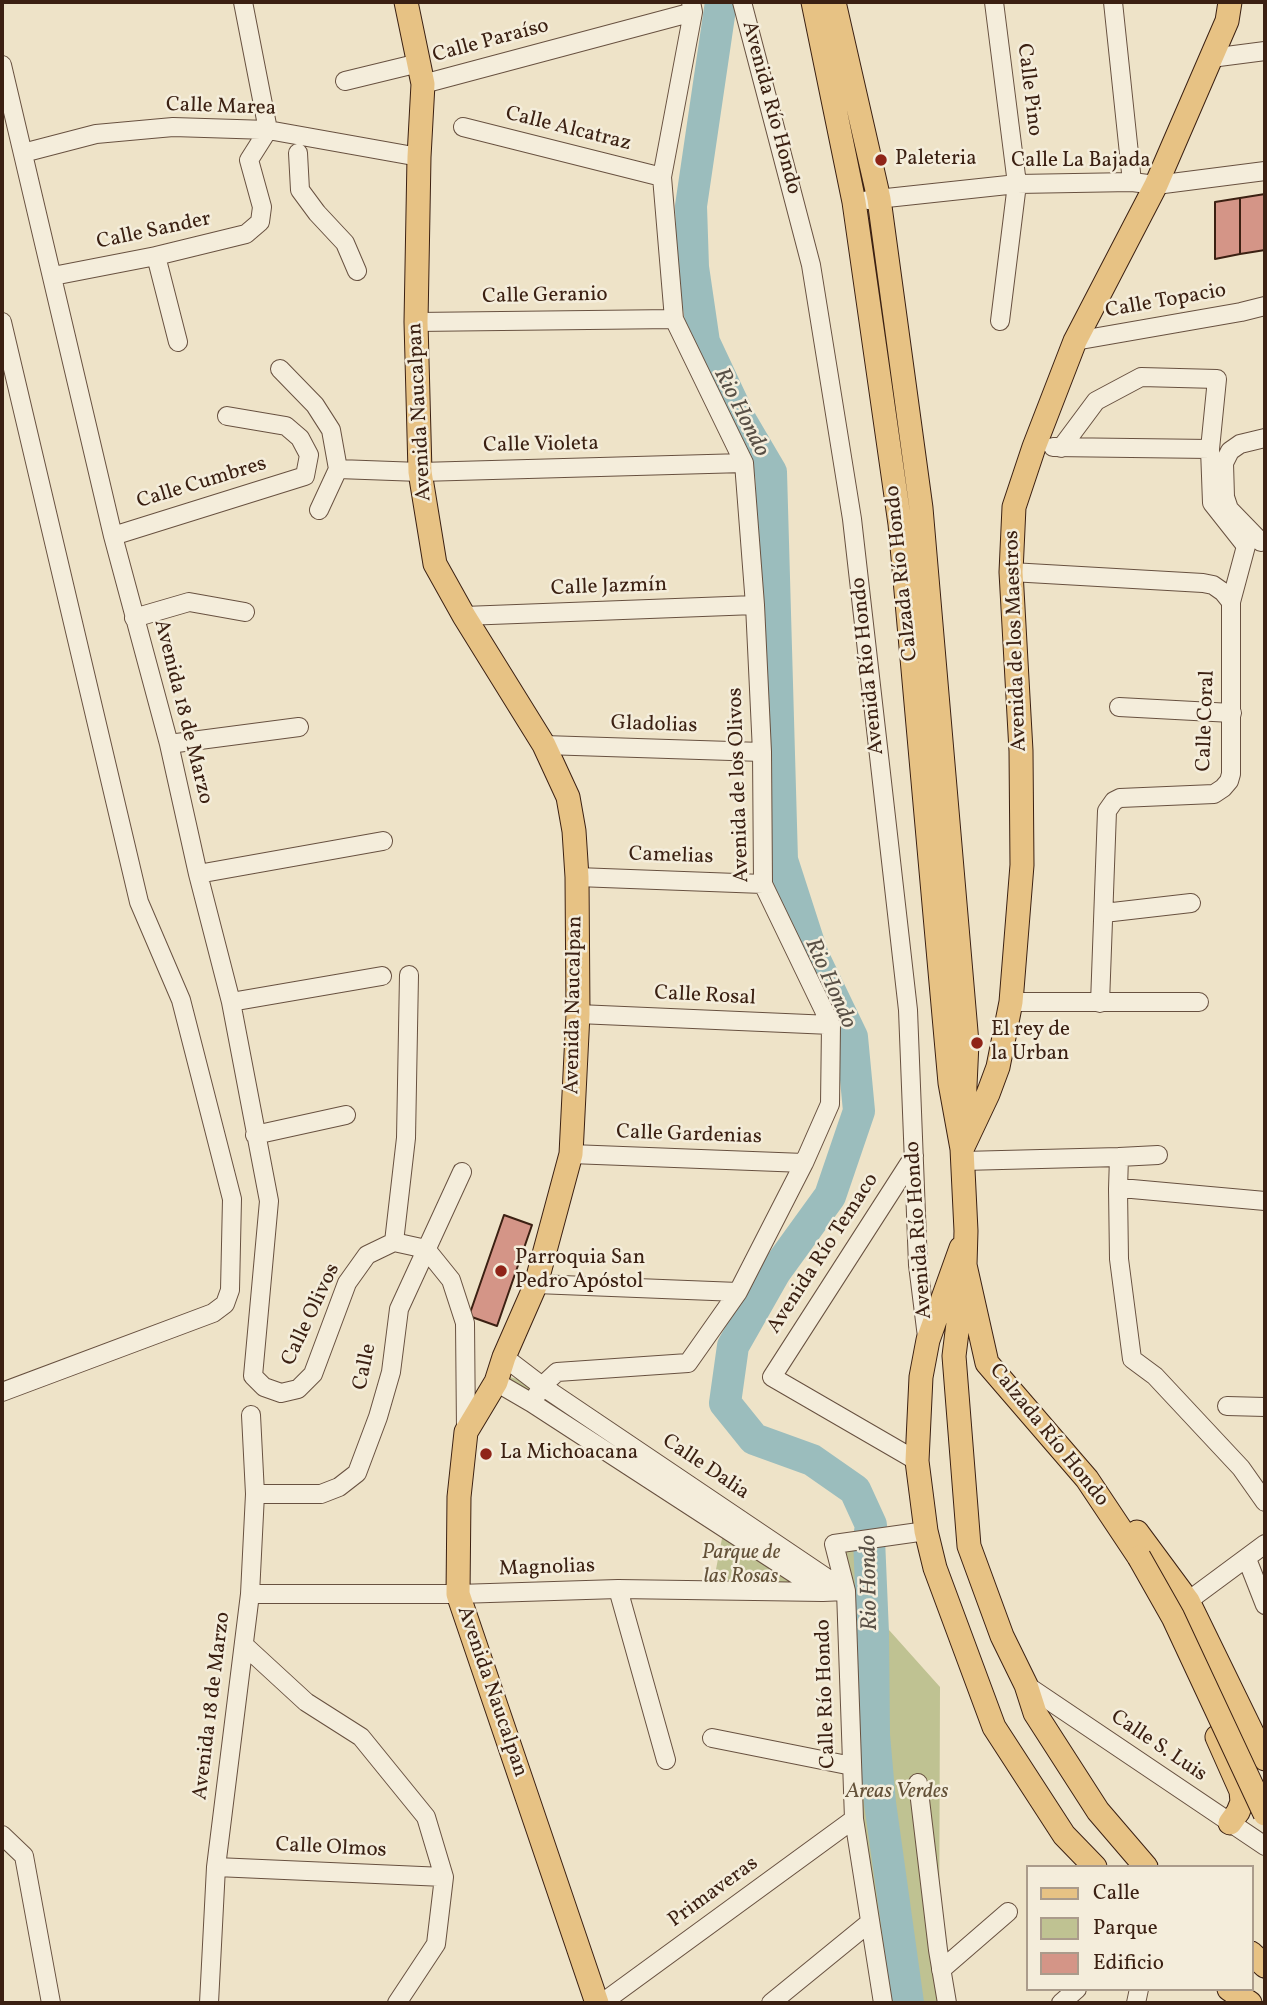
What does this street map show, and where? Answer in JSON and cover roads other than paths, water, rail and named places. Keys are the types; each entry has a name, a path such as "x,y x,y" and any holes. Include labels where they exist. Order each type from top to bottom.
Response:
{"main road":[{"name":"Avenida Naucalpan","path":"406,2 421,73 416,322 420,471 435,564 544,745 568,797 574,831 577,877 578,1014 571,1154 536,1284 496,1382 466,1432 459,1497 458,1594 599,2003"},
{"name":"Calzada Río Hondo","path":"813,2 854,202 900,524 950,1083 962,1155"},
{"name":"Calzada Río Hondo","path":"834,2 879,199 923,536 967,1043 962,1155 965,1265 987,1363 1087,1479 1139,1557 1173,1617 1265,1814"},
{"name":"Avenida de los Maestros","path":"962,1155 998,1067 1011,1002 1022,865 1021,751 1011,572 1014,507 1075,341 1156,185 1227,21 1230,2"},
{"path":"966,1231 928,1340 920,1377 917,1461 926,1531 935,1568 994,1727 1064,1835 1093,1865"},
{"path":"965,1265 954,1356 969,1546 1002,1636 1026,1685 1035,1713 1098,1811 1144,1865"},
{"path":"920,1377 937,1363 954,1356 970,1355 987,1363"},
{"path":"1087,1479 1126,1517 1188,1601 1265,1759"},
{"path":"1087,1479 1108,1531 1158,1609 1183,1657 1241,1791 1242,1802 1230,1823"},
{"path":"1026,1685 1110,1807 1159,1865"},
{"path":"1230,1823 1250,1818 1265,1802"},
{"path":"1232,1991 1250,2003"}],"street":[{"path":"243,2 268,130"},
{"name":"Avenida Río Hondo","path":"742,2 811,265 852,519 908,1010 918,1265 928,1340"},
{"name":"Calle Pino","path":"994,2 1017,184 1000,321"},
{"path":"1113,2 1132,182"},
{"name":"Calle Paraíso","path":"421,73 692,7"},
{"name":"Avenida de los Olivos","path":"542,1386 557,1372 688,1363 738,1292 804,1163 830,1104 831,1025 763,884 762,752 755,605 744,463 674,319 662,177 692,7"},
{"path":"1211,58 1265,51"},
{"name":"Avenida 18 de Marzo","path":"2,65 113,536 169,744 198,874 231,1002 269,1201 253,1376"},
{"path":"345,81 421,73"},
{"name":"Calle Marea","path":"23,153 96,134 173,127 268,130 419,157"},
{"name":"Calle Alcatraz","path":"463,127 662,177"},
{"name":"Calle Sander","path":"53,276 156,256 246,234 260,222 262,207 249,160 268,130"},
{"path":"298,153 300,190 317,214 345,243 356,271"},
{"name":"Calle La Bajada","path":"854,202 1017,184 1132,182 1156,185 1265,171"},
{"path":"156,256 178,342"},
{"name":"Calle Topacio","path":"1075,341 1265,306"},
{"name":"Calle Geranio","path":"416,322 674,319"},
{"path":"2,322 7,372 139,902 181,1000 232,1199 230,1290 225,1304 213,1313 2,1392"},
{"path":"280,369 315,405 331,430 338,469 320,510"},
{"path":"1034,447 1210,449 1217,379 1141,377 1096,401 1060,447"},
{"name":"Calle Cumbres","path":"113,536 305,476 309,455 300,438 286,426 227,416"},
{"path":"1261,542 1229,509 1225,497 1224,463 1230,451 1240,444 1265,438"},
{"name":"Calle Coral","path":"1100,1003 1107,811 1114,801 1120,798 1214,794 1229,781 1231,774 1231,601 1246,545 1212,503 1210,449"},
{"name":"Calle Violeta","path":"338,469 420,471 744,463"},
{"path":"1011,572 1203,583 1213,585 1231,601"},
{"path":"134,618 189,602 245,612"},
{"name":"Calle Jazmín","path":"464,616 755,605"},
{"path":"1119,707 1232,713"},
{"path":"169,744 299,727"},
{"name":"Gladolias","path":"544,745 762,752"},
{"path":"198,874 383,841"},
{"name":"Camelias","path":"577,877 763,884"},
{"path":"1104,913 1191,903"},
{"path":"409,975 406,1139 394,1242 426,1249 451,1280 465,1322 466,1432"},
{"path":"231,1002 382,976"},
{"path":"1011,1002 1199,1002"},
{"name":"Calle Rosal","path":"578,1014 831,1025"},
{"path":"255,1135 346,1115"},
{"name":"Calle Gardenias","path":"571,1154 804,1163"},
{"path":"962,1155 1158,1155"},
{"name":"Avenida Río Temaco","path":"914,1156 772,1377 917,1461"},
{"path":"1119,1157 1119,1259 1132,1359 1155,1376 1241,1468 1265,1502"},
{"name":"Calle","path":"255,1494 321,1494 339,1487 357,1473 391,1372 399,1309 462,1172"},
{"path":"1118,1189 1265,1201"},
{"name":"Calle Olivos","path":"253,1376 264,1387 281,1393 299,1389 313,1374 347,1283 367,1255 394,1242"},
{"path":"536,1284 738,1292"},
{"name":"Calle Dalia","path":"505,1357 678,1488 823,1592"},
{"name":"Calle Dalia","path":"496,1382 678,1488 846,1591"},
{"path":"532,1403 542,1386"},
{"path":"1227,1406 1265,1407"},
{"name":"Avenida 18 de Marzo","path":"209,2003 216,1867 250,1594 255,1494 251,1415"},
{"name":"Calle Río Hondo","path":"883,2003 853,1819 846,1591 834,1544 926,1531"},
{"path":"1188,1601 1265,1544"},
{"path":"1247,1559 1265,1605"},
{"path":"618,1589 666,1760"},
{"name":"Magnolias","path":"250,1594 458,1594 618,1589 846,1591"},
{"path":"244,1645 306,1702 361,1737 426,1817 444,1877 436,1944 397,2003"},
{"name":"Calle S. Luis","path":"1026,1685 1265,1846"},
{"path":"712,1738 852,1766"},
{"path":"918,1783 947,2003"},
{"name":"Primaveras","path":"599,2003 853,1819"},
{"path":"2,1835 24,1856 51,2003"},
{"name":"Calle Olmos","path":"216,1867 444,1877"},
{"path":"941,1969 1009,1912"},
{"path":"771,2003 869,1923"},
{"path":"1061,2003 1075,1991"}],"waterway":[{"name":"Rio Hondo","path":"721,2 691,206 693,267 704,342 741,421 771,472 782,860 813,956 852,1037 859,1111 830,1196 775,1272 733,1346 725,1403 754,1439 812,1460 855,1490 871,1525 869,1539 874,1735 880,1803 908,2003"}],"place":[{"name":"Paleteria","path":"881,160"},
{"name":"El rey de la Urban","path":"977,1043"},
{"name":"Parroquia San Pedro Apóstol","path":"501,1271"},
{"name":"La Michoacana","path":"486,1454"}],"park label":[{"name":"Parque de las Rosas","path":"741,1566"},
{"name":"Areas Verdes","path":"897,1793"}]}
